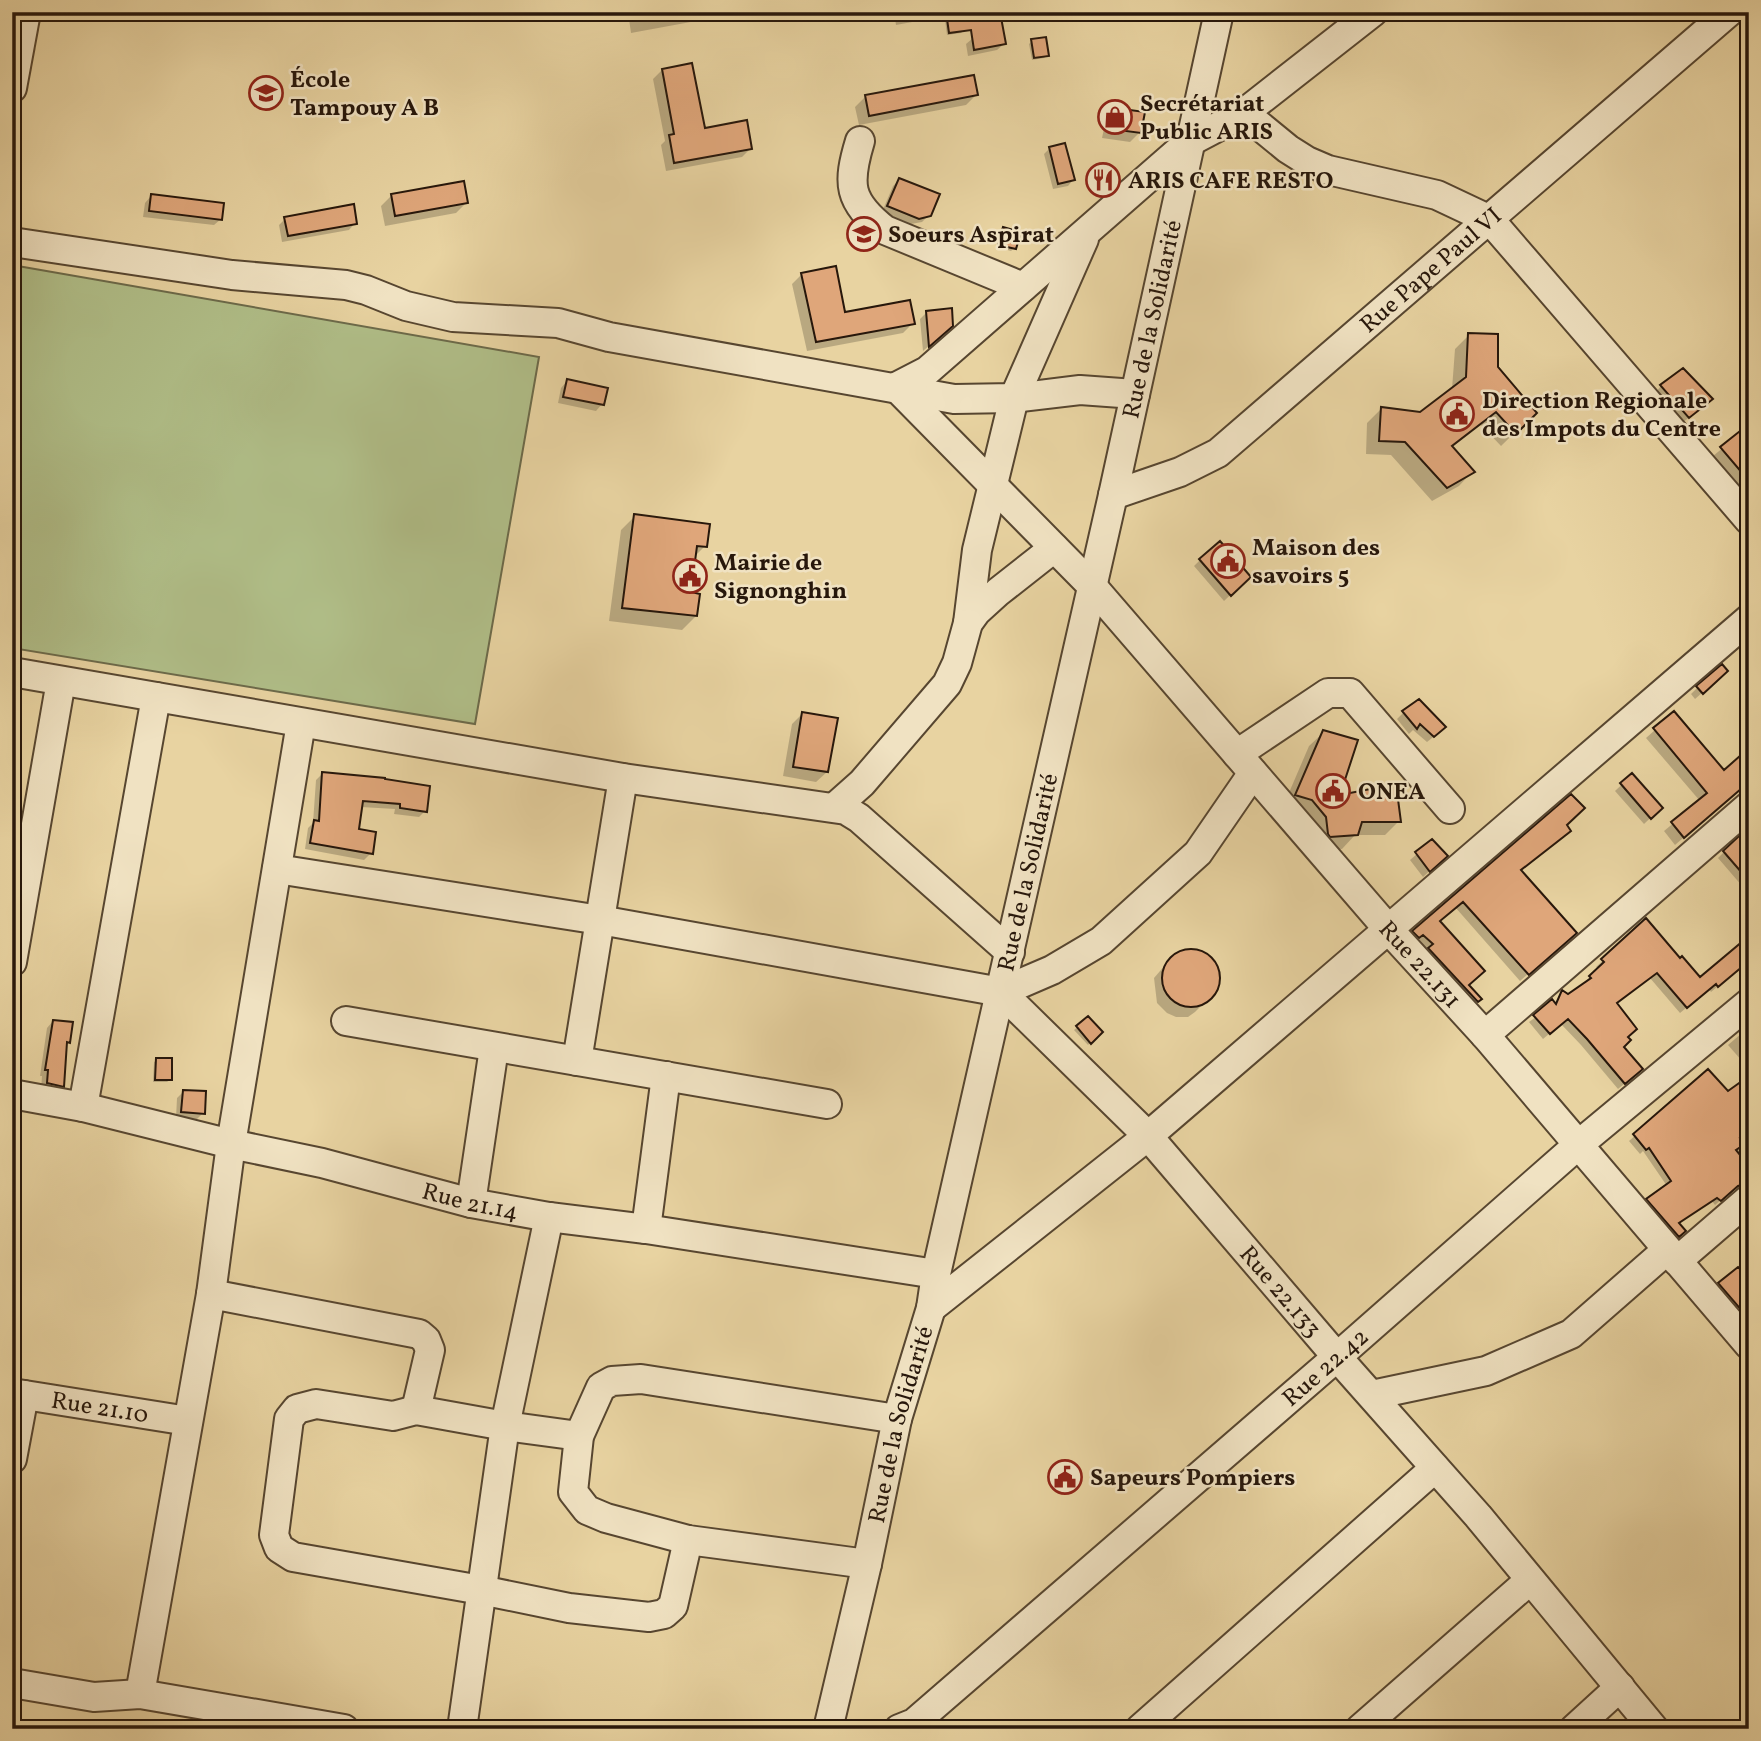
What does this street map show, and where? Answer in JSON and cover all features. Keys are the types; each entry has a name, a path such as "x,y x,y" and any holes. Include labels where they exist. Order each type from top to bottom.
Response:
{"street":[{"path":"12,88 26,12"},
{"name":"Rue de la Solidarité","path":"828,1729 867,1564 897,1419 931,1308 936,1275 1113,495 1219,12"},
{"path":"895,387 927,371 1189,142 1244,113 1373,12"},
{"name":"Rue Pape Paul VI","path":"1113,495 1180,472 1218,453 1729,12"},
{"path":"1244,113 1307,161 1328,170 1437,195 1490,220 1749,520"},
{"path":"860,141 851,171 852,183 854,195 868,216 885,230 1023,287"},
{"path":"835,807 862,783 947,684 957,663 968,622 977,551 1014,398 1086,232"},
{"path":"12,242 232,275 346,285 406,306 453,317 558,323 609,337 954,399 1014,398 1080,390 1135,394"},
{"name":"Rue 22.131","path":"895,387 1092,586 1389,930 1485,1035 1749,1345"},
{"path":"968,622 998,592 1054,548"},
{"path":"931,1308 1149,1136 1749,619"},
{"path":"12,672 623,778 846,810 859,818 1010,952"},
{"path":"12,962 61,681"},
{"path":"277,869 600,919 1001,992 1052,970 1101,941 1198,853 1245,763 1328,693 1350,693 1450,809"},
{"path":"83,1107 156,697"},
{"path":"140,1695 211,1294 231,1144 301,723"},
{"path":"577,1060 623,778"},
{"path":"1485,1035 1749,806"},
{"name":"Rue 22.133","path":"1001,992 1149,1136 1478,1516 1654,1729"},
{"name":"Rue 22.42","path":"900,1729 914,1723 1338,1357 1578,1145 1749,1003"},
{"path":"346,1021 827,1104"},
{"path":"471,1203 494,1048"},
{"path":"646,1229 666,1076"},
{"name":"Rue 21.14","path":"12,1094 83,1107 231,1144 322,1163 471,1203 936,1275"},
{"path":"1372,1395 1486,1371 1571,1334 1749,1199"},
{"path":"462,1729 505,1426 549,1217"},
{"path":"211,1294 419,1334 426,1340 430,1350 416,1410"},
{"path":"867,1564 688,1540 606,1518 587,1510 573,1492 579,1436 601,1387 612,1381 627,1379 897,1419"},
{"path":"12,1459 18,1394"},
{"name":"Rue 21.10","path":"18,1394 188,1421"},
{"path":"579,1436 416,1410 393,1416 316,1404 297,1409 289,1419 274,1535 279,1548 293,1557 569,1608 649,1617 664,1614 673,1606 688,1540"},
{"path":"1140,1729 1435,1468"},
{"path":"1360,1729 1530,1580"},
{"path":"12,1683 94,1697 140,1695 344,1729"},
{"path":"1574,1729 1620,1687"}],"green space":[{"path":"12,265 539,357 475,724 12,648"}],"building":[{"path":"946,12 1000,12 1006,44 974,50 971,30 949,33"},
{"path":"1046,37 1049,56 1034,58 1031,39"},
{"path":"692,63 705,128 747,120 752,149 674,163 669,135 674,134 662,69"},
{"path":"974,75 978,95 869,116 865,95"},
{"path":"1115,108 1145,112 1141,133 1110,129"},
{"path":"1065,143 1075,180 1058,184 1049,147"},
{"path":"899,178 940,194 931,216 919,219 887,206"},
{"path":"464,181 468,203 395,216 391,194"},
{"path":"151,194 224,203 222,220 149,211"},
{"path":"354,204 357,224 288,236 284,217"},
{"path":"1003,227 1021,232 1016,249 998,245"},
{"path":"836,266 845,312 910,300 915,324 816,342 801,273"},
{"path":"952,308 953,326 929,347 926,311"},
{"path":"1468,333 1498,334 1498,367 1537,413 1516,434 1496,412 1452,446 1475,472 1447,488 1405,442 1379,441 1381,407 1420,412 1466,377"},
{"path":"1683,368 1713,399 1689,418 1660,385"},
{"path":"567,379 608,388 604,405 563,397"},
{"path":"1740,431 1749,441 1749,481 1720,447"},
{"path":"634,514 710,524 707,547 697,546 691,592 700,594 697,616 622,608"},
{"path":"1220,541 1251,577 1231,596 1199,559"},
{"path":"1722,664 1728,671 1703,694 1696,686"},
{"path":"1419,699 1446,727 1434,737 1420,724 1417,729 1402,711"},
{"path":"1674,711 1724,770 1749,748 1749,782 1684,838 1671,822 1707,793 1653,728"},
{"path":"802,712 838,718 828,772 793,767"},
{"path":"1323,730 1358,740 1340,795 1396,784 1401,822 1362,822 1358,835 1330,837 1326,817 1312,800 1295,795"},
{"path":"322,772 385,778 430,786 427,812 400,808 400,804 363,801 359,829 376,832 373,854 310,843 314,820 319,821"},
{"path":"1632,773 1663,808 1651,819 1620,783"},
{"path":"1571,794 1585,808 1567,825 1571,831 1521,870 1577,933 1529,975 1463,902 1440,921 1485,971 1469,985 1482,999 1478,1002 1428,948 1433,944 1423,935 1419,938 1412,931"},
{"path":"1739,836 1749,847 1749,881 1723,851"},
{"path":"1432,839 1448,856 1430,872 1415,852"},
{"path":"1646,918 1700,977 1749,936 1749,961 1687,1008 1657,973 1617,1003 1637,1029 1628,1037 1631,1040 1624,1047 1643,1069 1625,1084 1568,1019 1550,1034 1533,1015 1552,999 1556,1004 1562,990 1568,994 1591,978 1589,976 1604,962 1601,959"},
{"path":"1191,949 1207,954 1215,962 1220,978 1215,994 1207,1002 1191,1007 1175,1002 1167,994 1162,978 1167,962 1175,954"},
{"path":"1088,1016 1103,1032 1091,1044 1076,1026"},
{"path":"53,1020 73,1022 70,1043 67,1042 64,1087 47,1083 48,1070 45,1070"},
{"path":"156,1058 172,1058 172,1080 155,1080"},
{"path":"1708,1069 1728,1091 1749,1076 1749,1131 1740,1138 1745,1144 1736,1150 1749,1166 1749,1183 1738,1186 1721,1201 1717,1198 1679,1223 1686,1231 1679,1237 1646,1199 1671,1181 1649,1148 1646,1150 1633,1134"},
{"path":"183,1090 206,1091 205,1114 181,1112"},
{"path":"1738,1267 1749,1278 1749,1319 1718,1283"}],"place":[{"name":"École Tampouy A B","path":"266,93"},
{"name":"Secrétariat Public ARIS","path":"1115,117"},
{"name":"ARIS CAFE RESTO","path":"1103,180"},
{"name":"Soeurs Aspirat","path":"864,234"},
{"name":"Direction Regionale des Impots du Centre","path":"1457,414"},
{"name":"Maison des savoirs 5","path":"1228,561"},
{"name":"Mairie de Signonghin","path":"690,576"},
{"name":"ONEA","path":"1333,791"},
{"name":"Sapeurs Pompiers","path":"1065,1477"}]}
